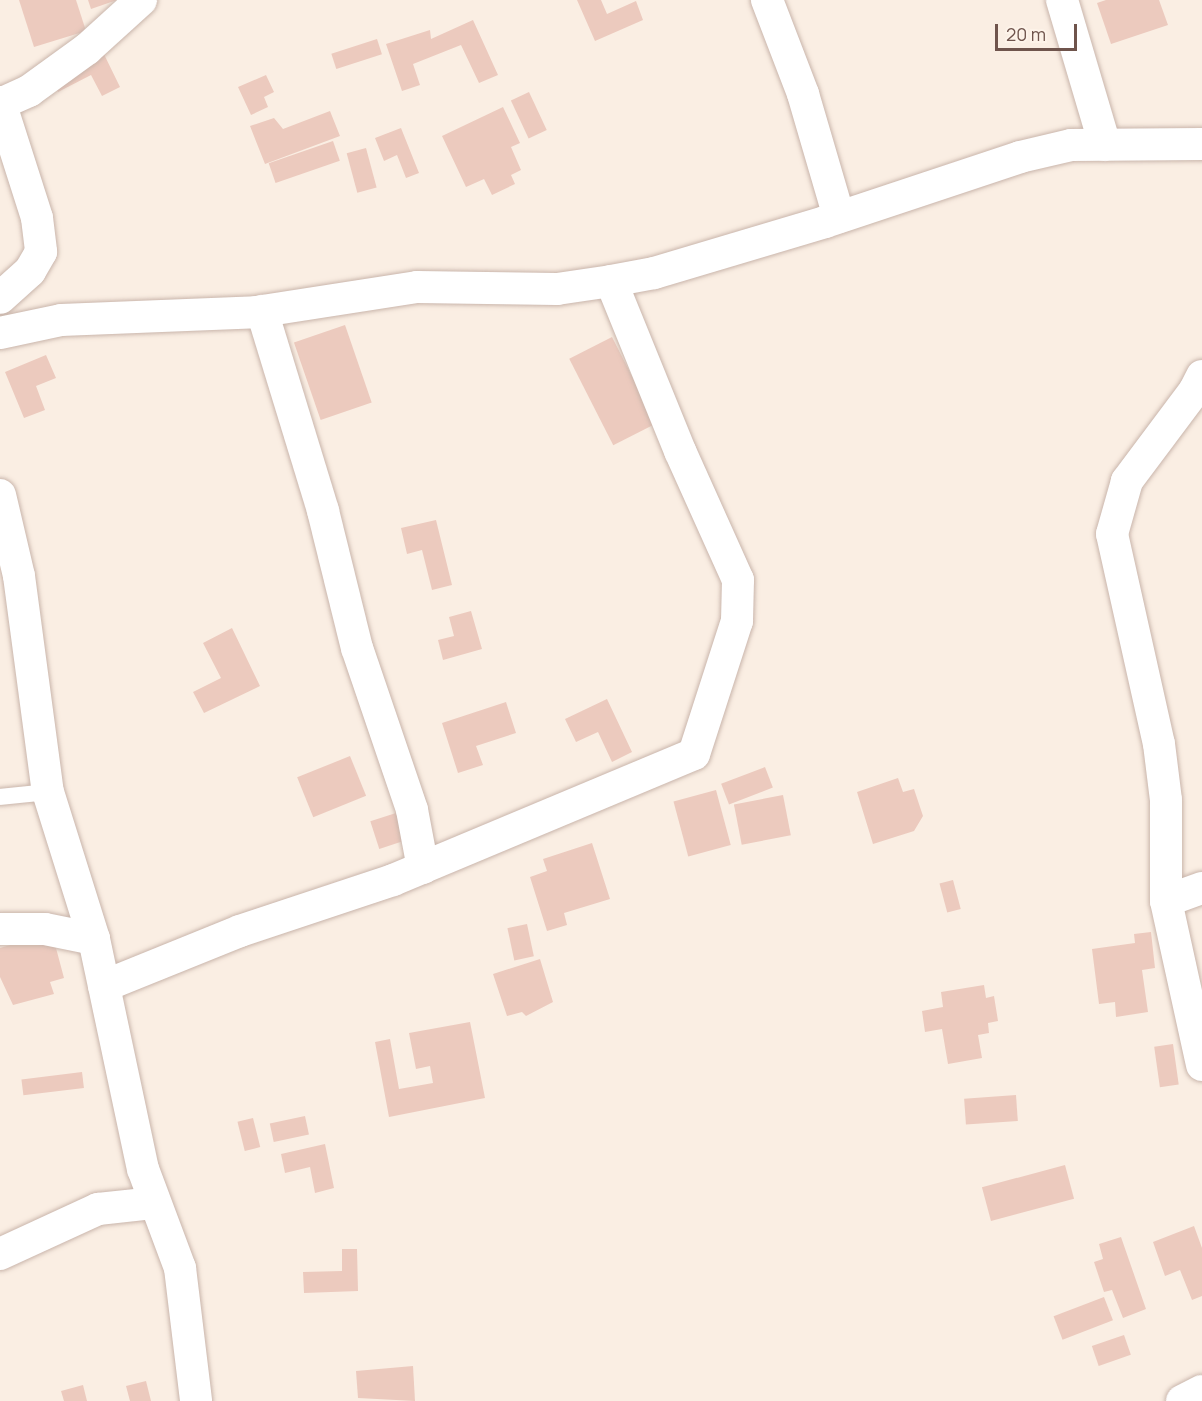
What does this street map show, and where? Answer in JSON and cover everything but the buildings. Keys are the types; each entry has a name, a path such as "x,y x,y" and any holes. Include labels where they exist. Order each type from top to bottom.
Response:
{"street":[{"path":"0,298 30,271 41,252 37,218 0,103 29,91 87,50 141,0"},
{"path":"767,0 803,94 839,217"},
{"path":"1062,0 1105,145"},
{"path":"0,333 61,320 262,312 417,287 557,289 610,281 654,273 839,217 1020,157 1071,145 1202,144"},
{"path":"104,986 240,931 423,868 682,762 699,747 737,621 738,580 680,451 610,281"},
{"path":"262,312 322,512 357,648 412,810 423,868"},
{"path":"1202,376 1196,390 1126,481 1112,534 1159,744 1166,800 1166,901 1202,1065"},
{"path":"0,495 19,576 48,792 94,939 153,1203 180,1268 196,1401"},
{"path":"1166,901 1202,888"},
{"path":"0,928 45,929 94,939"},
{"path":"0,1254 98,1209 153,1203"},
{"path":"1182,1401 1202,1391"}],"lane":[{"path":"0,797 48,792"}]}
